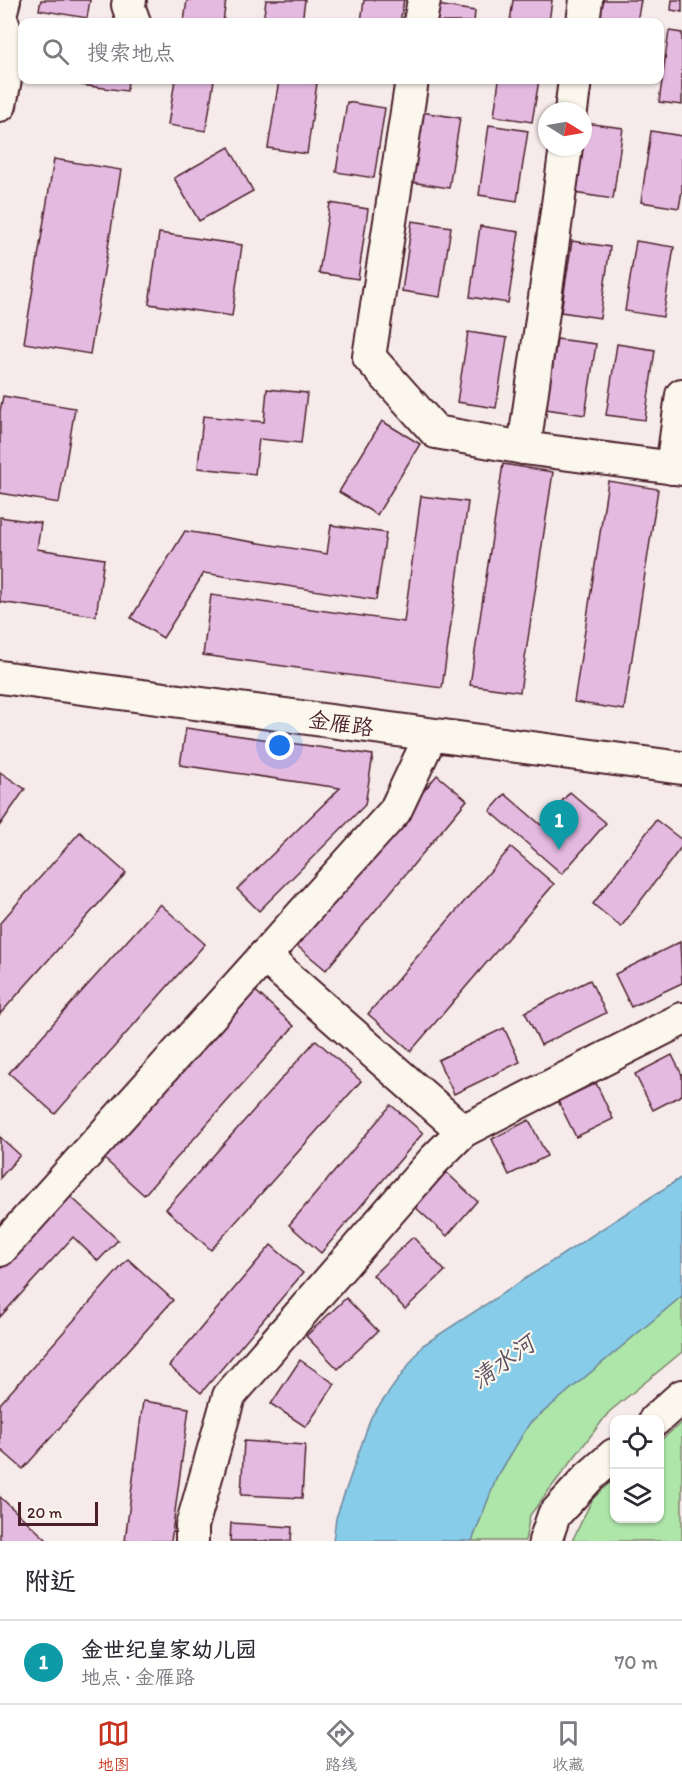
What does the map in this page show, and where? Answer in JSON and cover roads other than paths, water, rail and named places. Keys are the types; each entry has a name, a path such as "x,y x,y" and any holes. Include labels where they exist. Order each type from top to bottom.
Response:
{"street":[{"path":"0,105 11,49 0,15 4,0"},
{"path":"130,0 128,5 133,18"},
{"path":"421,18 424,0"},
{"path":"584,18 586,0"},
{"path":"411,84 369,357 436,432 524,448 677,469 682,395"},
{"path":"572,102 574,84"},
{"path":"524,448 565,156"},
{"name":"金雁路","path":"0,677 682,768"},
{"path":"0,1250 395,811 431,735"},
{"path":"264,956 463,1131"},
{"path":"192,1541 192,1526 229,1396 434,1160 463,1131 682,1018"},
{"path":"660,1415 682,1396"},
{"path":"545,1541 554,1515 589,1477 610,1459"}],"water":[{"name":"清水河","path":"682,1177 682,1296 529,1424 496,1479 472,1541 333,1541 336,1518 371,1417 423,1345"}],"place":[{"name":"金世纪皇家幼儿园","path":"559,850"}]}
